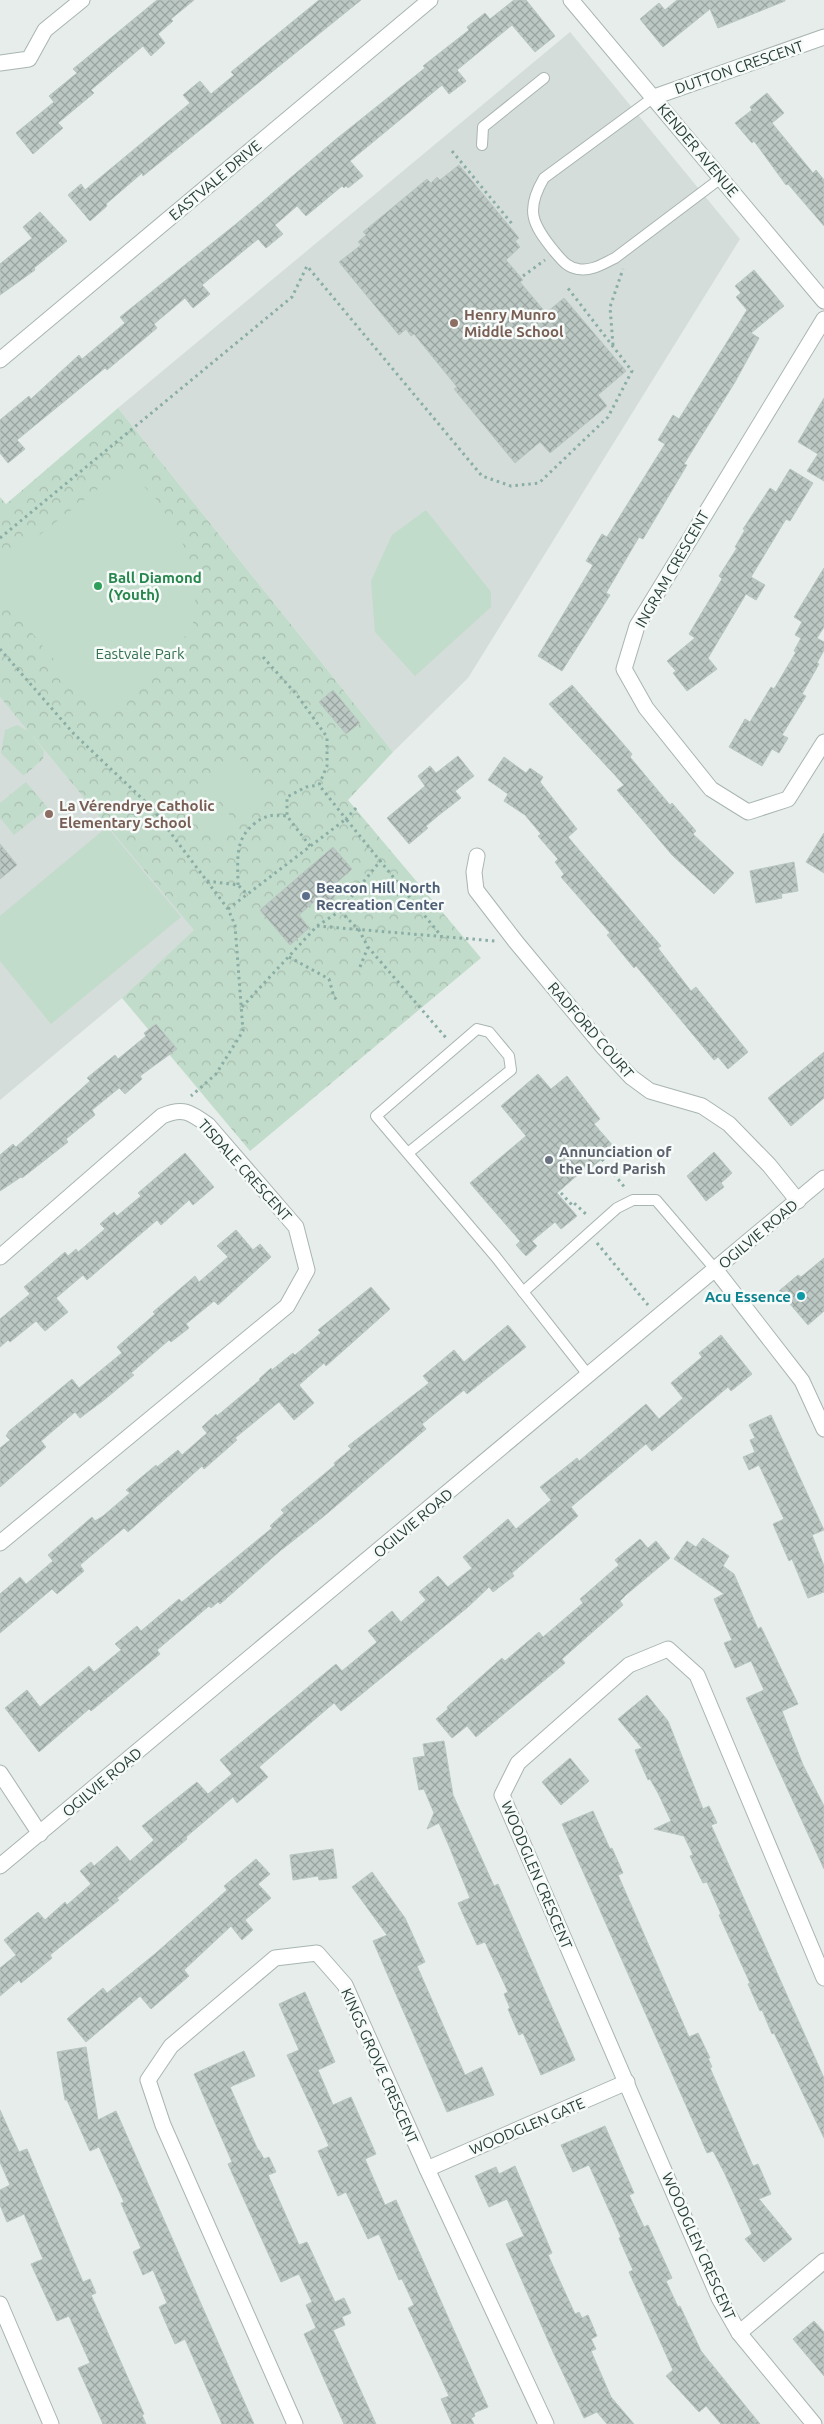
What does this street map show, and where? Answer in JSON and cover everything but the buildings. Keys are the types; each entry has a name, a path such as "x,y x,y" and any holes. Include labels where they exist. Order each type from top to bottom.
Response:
{"street":[{"path":"0,62 29,59 46,30 82,0"},
{"name":"EASTVALE DRIVE","path":"0,360 430,0"},
{"name":"KENDER AVENUE","path":"571,0 824,301"},
{"name":"DUTTON CRESCENT","path":"654,97 824,37"},
{"name":"INGRAM CRESCENT","path":"824,319 637,626 624,668 646,708 711,789 748,812 788,799 824,742"},
{"name":"RADFORD COURT","path":"477,856 474,872 476,890 516,942 604,1048 631,1077 650,1091 702,1106 729,1124 769,1165 798,1201"},
{"path":"0,1257 162,1116 176,1110"},
{"name":"TISDALE CRESCENT","path":"0,1543 287,1306 307,1270 296,1226 208,1125 191,1113 176,1110"},
{"name":"OGILVIE ROAD","path":"0,1866 824,1178"},
{"path":"715,1269 802,1381 824,1430"},
{"name":"WOODGLEN CRESCENT","path":"814,2424 739,2332 719,2298 502,1795 518,1763 629,1665 668,1649 697,1674 824,1978"},
{"path":"0,1773 40,1834"},
{"name":"KINGS GROVE CRESCENT","path":"295,2424 163,2125 148,2080 171,2046 275,1958 317,1953 345,1985 427,2169 546,2424"},
{"name":"WOODGLEN GATE","path":"427,2169 627,2082"},
{"name":"WOODGLEN CRESCENT","path":"739,2332 824,2260"},
{"path":"0,2304 51,2424"}],"lane":[{"path":"482,145 483,127 544,78"},
{"path":"654,97 544,178 534,196 532,213 540,234 566,266 580,270 596,267 615,258 721,178"},
{"path":"408,1153 512,1070 509,1056 489,1032 477,1029 376,1116 523,1292 589,1376"},
{"path":"523,1292 617,1208 633,1200 656,1200 715,1269"}],"path":[{"path":"452,151 513,225"},
{"path":"523,276 555,252"},
{"path":"0,538 292,297 307,266 482,476 511,486 539,483 608,417 632,371 567,287"},
{"path":"613,346 610,307 622,269"},
{"path":"0,649 74,734 151,807 228,909 235,925 243,1031 216,1074 176,1110"},
{"path":"263,657 297,695 327,737 327,766 319,785"},
{"path":"310,846 287,816 287,797 306,787 319,785"},
{"path":"319,785 442,937"},
{"path":"228,909 346,819 357,807"},
{"path":"238,885 238,855 243,833 261,819 273,814 287,816"},
{"path":"241,1008 317,926 340,911 381,860"},
{"path":"206,881 238,885 247,894"},
{"path":"340,911 359,930 368,947 456,1048"},
{"path":"317,926 516,942"},
{"path":"360,967 368,947"},
{"path":"288,957 329,979 334,998 339,1002"},
{"path":"602,1159 633,1200"},
{"path":"561,1193 572,1205 574,1203 582,1210 593,1230 658,1317"}],"shaded area":[{"name":"Henry Munro Middle School","path":"570,32 740,239 468,678 393,752 118,408"},
{"name":"La Vérendrye Catholic Elementary School","path":"0,697 195,930 122,998 0,1100"}],"green space":[{"name":"Eastvale Park","path":"118,408 393,752 348,800 481,958 250,1151 122,998 194,930 31,734 44,751 43,759 26,774 23,775 1,753 5,730 17,725 28,731 0,697 0,497 6,504"},
{"name":"Ball Diamond (Youth)","path":"126,467 156,499 180,537 197,578 193,624 168,662 137,692 103,719 0,594 0,566"},
{"path":"426,510 491,592 491,607 415,676 375,632 371,581 392,535"},
{"path":"235,753 272,796 242,823 204,779"},
{"path":"201,781 239,826 221,841 183,797"},
{"path":"26,782 48,808 14,835 0,818 0,803"},
{"path":"107,827 181,917 51,1024 0,961 0,916"}],"place":[{"name":"Henry Munro Middle School","path":"454,323"},
{"name":"Ball Diamond (Youth)","path":"98,586"},
{"name":"La Vérendrye Catholic Elementary School","path":"49,814"},
{"name":"Beacon Hill North Recreation Center","path":"306,896"},
{"name":"Annunciation of the Lord Parish","path":"549,1160"},
{"name":"Acu Essence","path":"801,1296"}]}
